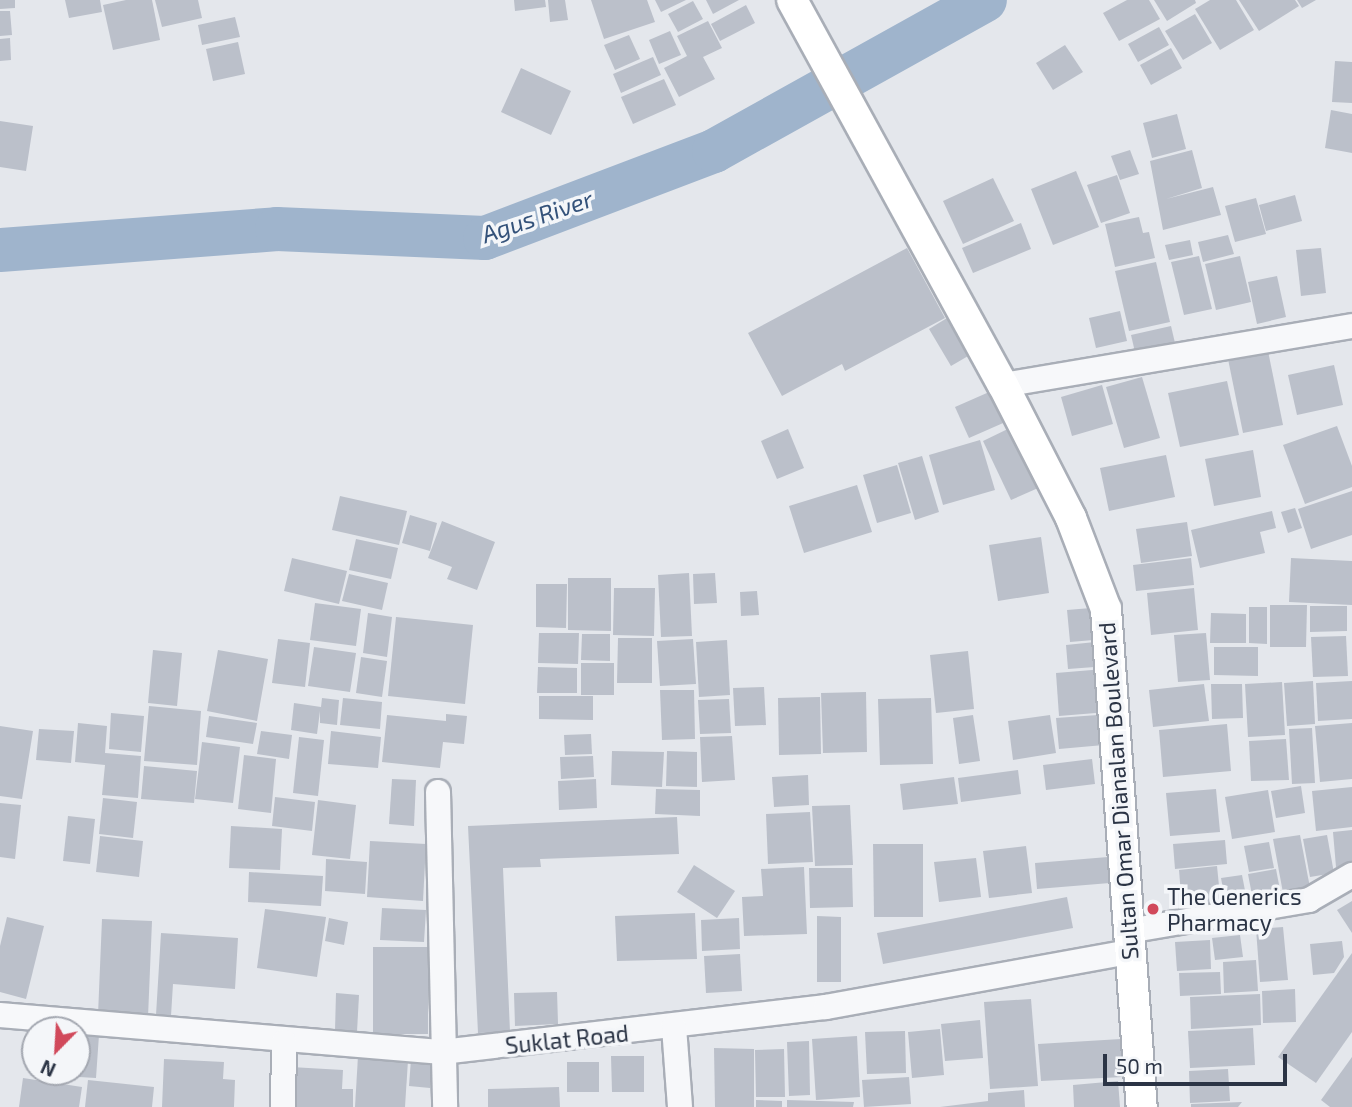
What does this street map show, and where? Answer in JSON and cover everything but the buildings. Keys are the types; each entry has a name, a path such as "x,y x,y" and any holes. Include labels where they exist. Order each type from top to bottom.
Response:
{"main road":[{"name":"Sultan Omar Dianalan Boulevard","path":"792,0 1003,386 1071,518 1105,609 1115,690 1128,942 1142,1107"}],"street":[{"path":"1003,386 1352,326"},
{"path":"438,792 445,1107"},
{"name":"Suklat Road","path":"0,1015 284,1042 442,1052 674,1027 826,1007 1308,900 1352,875"},
{"path":"674,1027 680,1107"},
{"path":"283,1107 284,1042"}],"waterway":[{"name":"Agus River","path":"0,250 277,229 485,238 714,151 985,0"}],"place":[{"name":"The Generics Pharmacy","path":"1153,909"}]}
